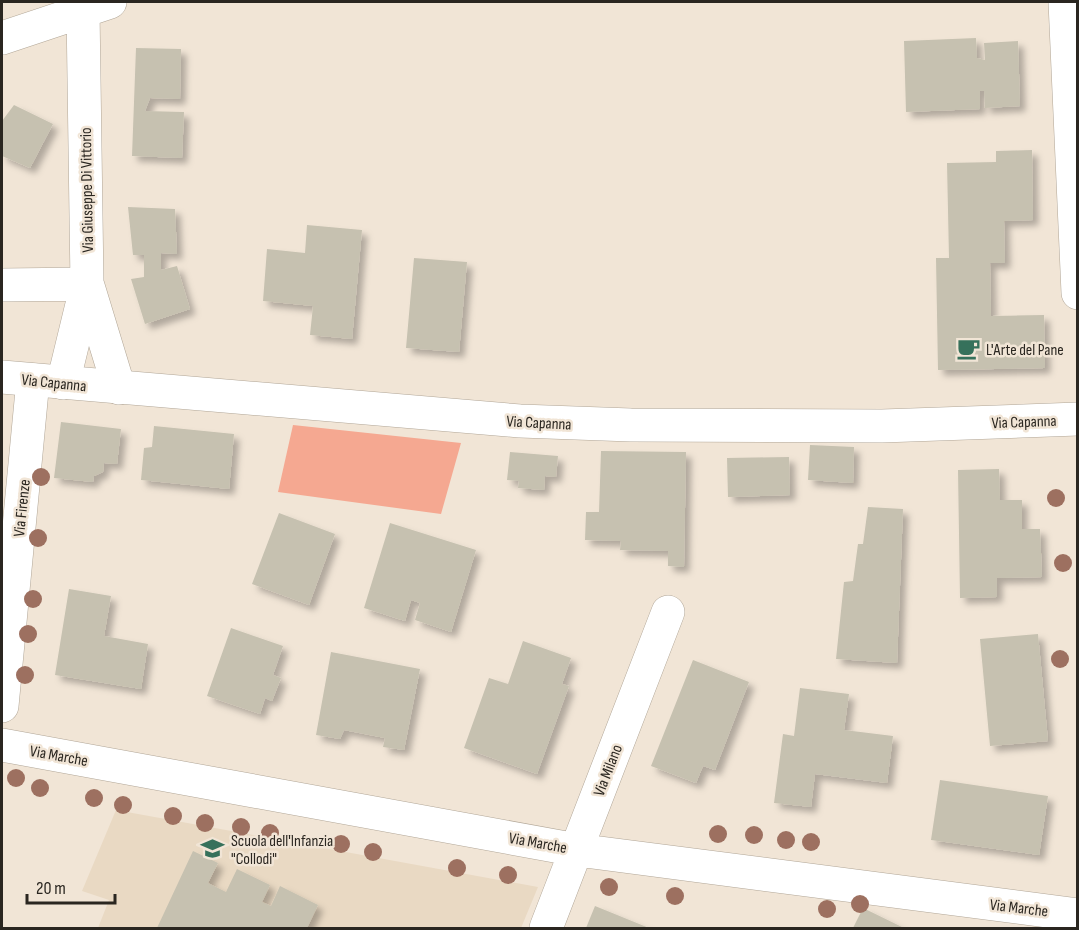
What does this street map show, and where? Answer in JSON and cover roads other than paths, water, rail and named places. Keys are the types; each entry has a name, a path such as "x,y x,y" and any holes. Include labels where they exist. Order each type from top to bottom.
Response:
{"street":[{"path":"1065,2 1077,294"},
{"name":"Via Giuseppe Di Vittorio","path":"2,38 97,6 87,284"},
{"path":"2,285 87,284 118,388"},
{"name":"Via Firenze","path":"2,706 48,382 87,284"},
{"name":"Via Capanna","path":"2,377 520,421 631,426 882,426 1077,419"},
{"name":"Via Milano","path":"546,928 668,612"},
{"name":"Via Marche","path":"2,745 577,850 1077,915"},
{"path":"1073,928 1077,920"}],"place":[{"name":"L'Arte del Pane","path":"968,349"},
{"name":"Scuola dell'Infanzia \"Collodi\"","path":"213,849"}]}
